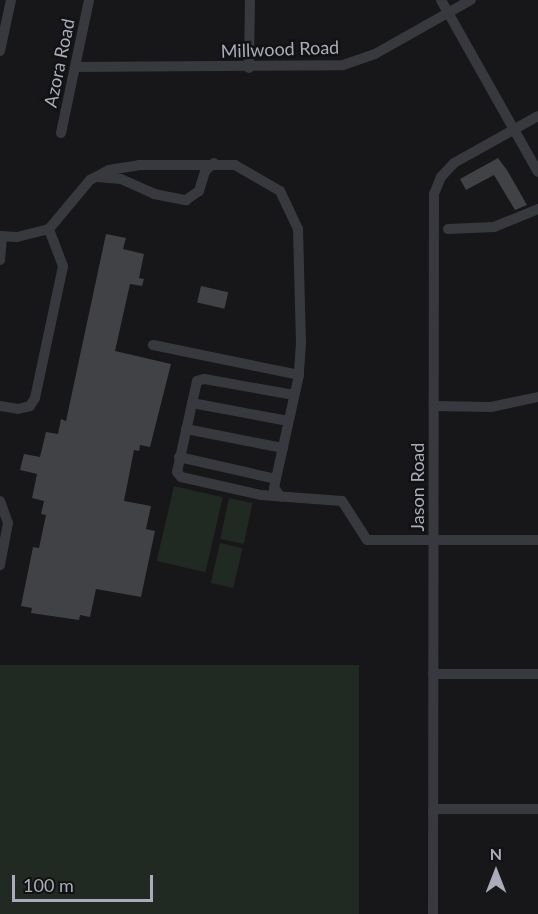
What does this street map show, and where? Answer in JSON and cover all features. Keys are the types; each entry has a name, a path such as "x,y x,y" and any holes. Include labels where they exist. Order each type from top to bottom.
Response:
{"street":[{"path":"0,51 11,0"},
{"name":"Azora Road","path":"61,134 89,0"},
{"path":"249,68 250,0"},
{"path":"441,0 538,172"},
{"name":"Millwood Road","path":"75,67 326,68 351,63 471,0"},
{"name":"Jason Road","path":"433,914 433,541 437,184 454,163 538,116"},
{"path":"96,177 121,179 154,194 186,200 199,191 205,171 214,163"},
{"path":"0,260 1,236 49,229 96,177 139,165 214,163 250,171 280,191 290,207 298,229 299,375 274,488 281,497"},
{"path":"448,229 494,227 538,209"},
{"path":"0,406 18,409 30,406 35,398 63,266 49,229"},
{"path":"153,345 299,375"},
{"path":"294,395 204,378 197,381 177,472 181,477 281,497 342,501 367,540 538,540"},
{"path":"434,406 490,407 538,398"},
{"path":"192,403 288,422"},
{"path":"186,429 283,448"},
{"path":"179,457 276,479"},
{"path":"0,501 8,523 0,564"},
{"path":"433,674 538,674"},
{"path":"433,809 538,809"}],"shaded area":[{"path":"174,486 223,497 205,572 157,561"},
{"path":"229,498 252,503 244,544 220,539"},
{"path":"220,543 242,548 233,588 211,583"},
{"path":"0,665 359,665 359,914 0,914"}],"building":[{"path":"498,158 527,205 515,210 494,175 466,190 460,179"},
{"path":"106,234 126,238 123,249 144,254 139,278 144,279 142,286 130,284 115,351 171,364 150,447 140,445 139,451 134,450 124,501 151,506 146,529 155,531 141,597 96,589 90,617 80,615 79,620 31,613 32,608 21,606 33,547 39,548 46,515 41,514 44,501 32,498 37,474 20,470 24,454 40,457 46,432 58,434 61,419 66,421"},
{"path":"201,286 228,292 224,309 197,303"}]}
